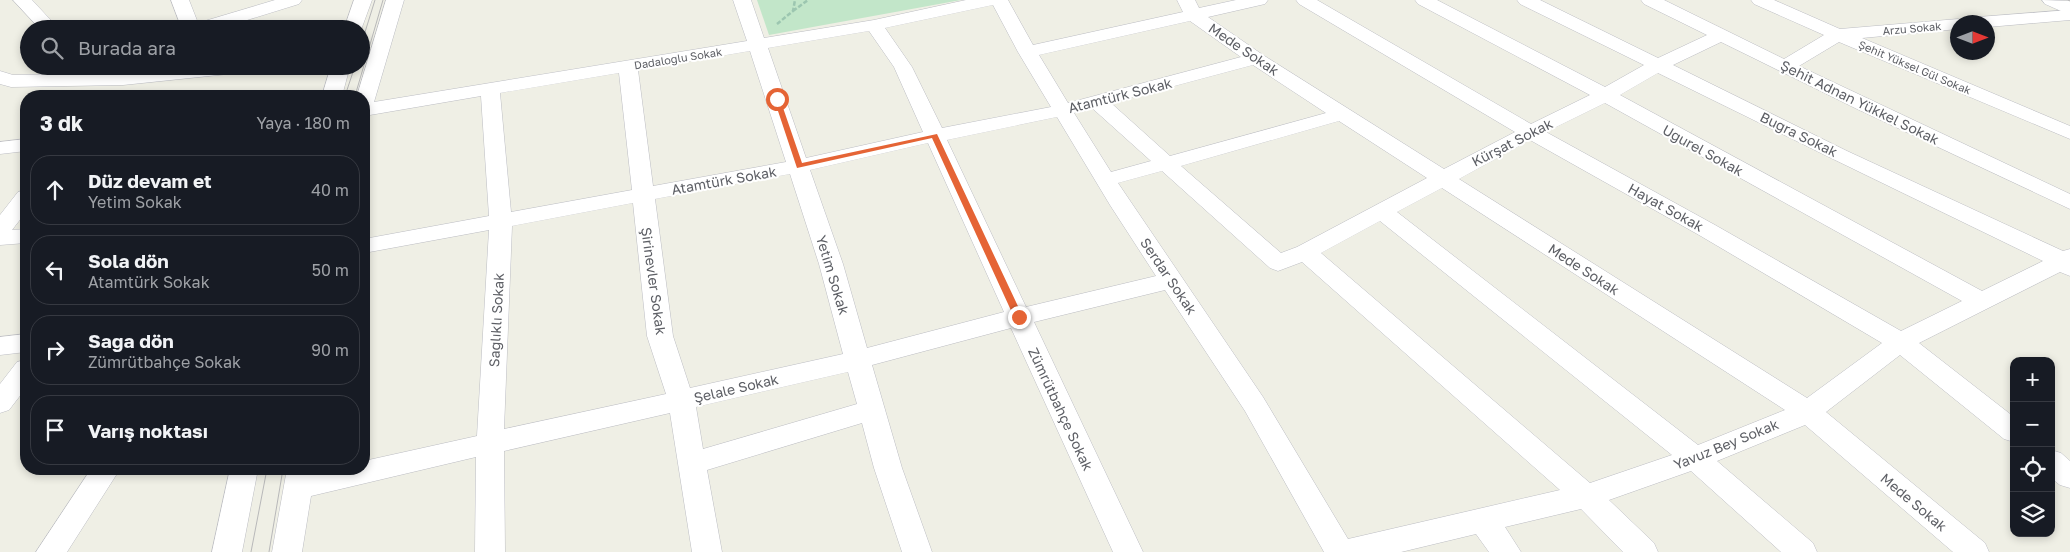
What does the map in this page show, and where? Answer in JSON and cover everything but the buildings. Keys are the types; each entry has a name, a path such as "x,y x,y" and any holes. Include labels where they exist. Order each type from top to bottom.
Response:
{"street":[{"path":"22,0 41,20"},
{"path":"180,0 188,20"},
{"path":"356,20 363,0"},
{"path":"368,90 395,0"},
{"name":"Yetim Sokak","path":"742,0 831,264 888,468 917,552"},
{"name":"Dadaloğlu Sokak","path":"370,109 628,66 757,42 874,25 991,0"},
{"name":"Serdar Sokak","path":"998,0 1106,180 1254,404 1340,552"},
{"path":"1028,52 1190,8 1259,0"},
{"name":"Hayat Sokak","path":"1305,0 1530,132 1707,230 1900,342 2010,429"},
{"name":"Uğurel Sokak","path":"1424,0 1605,95 1982,301"},
{"name":"Buğra Sokak","path":"1526,0 2068,262"},
{"name":"Şehit Adnan Yükkel Sokak","path":"1650,0 2070,202"},
{"name":"Şehit Yüksel Gül Sokak","path":"1760,0 2070,133"},
{"path":"2052,0 2070,9"},
{"path":"225,20 283,1"},
{"path":"269,20 283,1"},
{"name":"Mede Sokak","path":"1190,8 1256,60 1808,412 1974,552"},
{"path":"1995,21 2070,15"},
{"name":"Zümrütbahçe Sokak","path":"874,25 903,66 1128,552"},
{"name":"Arzu Sokak","path":"1785,66 1838,35 1950,25"},
{"name":"Kürşat Sokak","path":"1164,162 1278,263 1305,252 1530,132 1605,95 1658,65 1721,35"},
{"name":"Atamtürk Sokak","path":"370,245 799,166 1063,110 1256,60"},
{"name":"Şirinevler Sokak","path":"628,66 660,336 681,400 707,552"},
{"path":"6,79 23,75"},
{"path":"6,79 87,75"},
{"path":"114,90 125,75"},
{"path":"334,90 338,75"},
{"name":"Sağlıklı Sokak","path":"490,89 501,221 490,444 490,552"},
{"path":"1096,101 1164,162"},
{"path":"1106,180 1164,162 1342,114"},
{"path":"2041,120 2070,116"},
{"path":"0,148 20,146"},
{"path":"0,230 20,205"},
{"path":"1381,211 1695,458 1802,552"},
{"path":"0,238 20,236"},
{"path":"1305,252 1586,496 1643,552"},
{"name":"Yavuz Bey Sokak","path":"1348,552 1586,496 1695,458 1808,412 1900,342 1982,301 2068,262"},
{"name":"Şelale Sokak","path":"370,465 490,444 858,360 1019,317 1172,280"},
{"path":"0,346 20,344"},
{"path":"0,403 20,377"},
{"path":"692,463 873,410"},
{"path":"50,552 102,475"},
{"path":"227,552 243,475"},
{"name":"Şelale Sokak","path":"299,478 316,475"},
{"path":"287,552 299,478"},
{"path":"1482,520 1506,552"}],"path":[{"path":"793,11 795,0"},
{"path":"757,42 808,0"}],"green space":[{"path":"757,0 961,0 769,35"}],"tram line":[{"path":"369,20 375,0"},
{"path":"370,45 383,0"},
{"path":"347,90 352,75"},
{"path":"357,90 361,75"},
{"path":"251,552 266,475"},
{"path":"269,552 282,475"}],"route":[{"path":"777,99 799,166 934,136 1019,317"}]}
